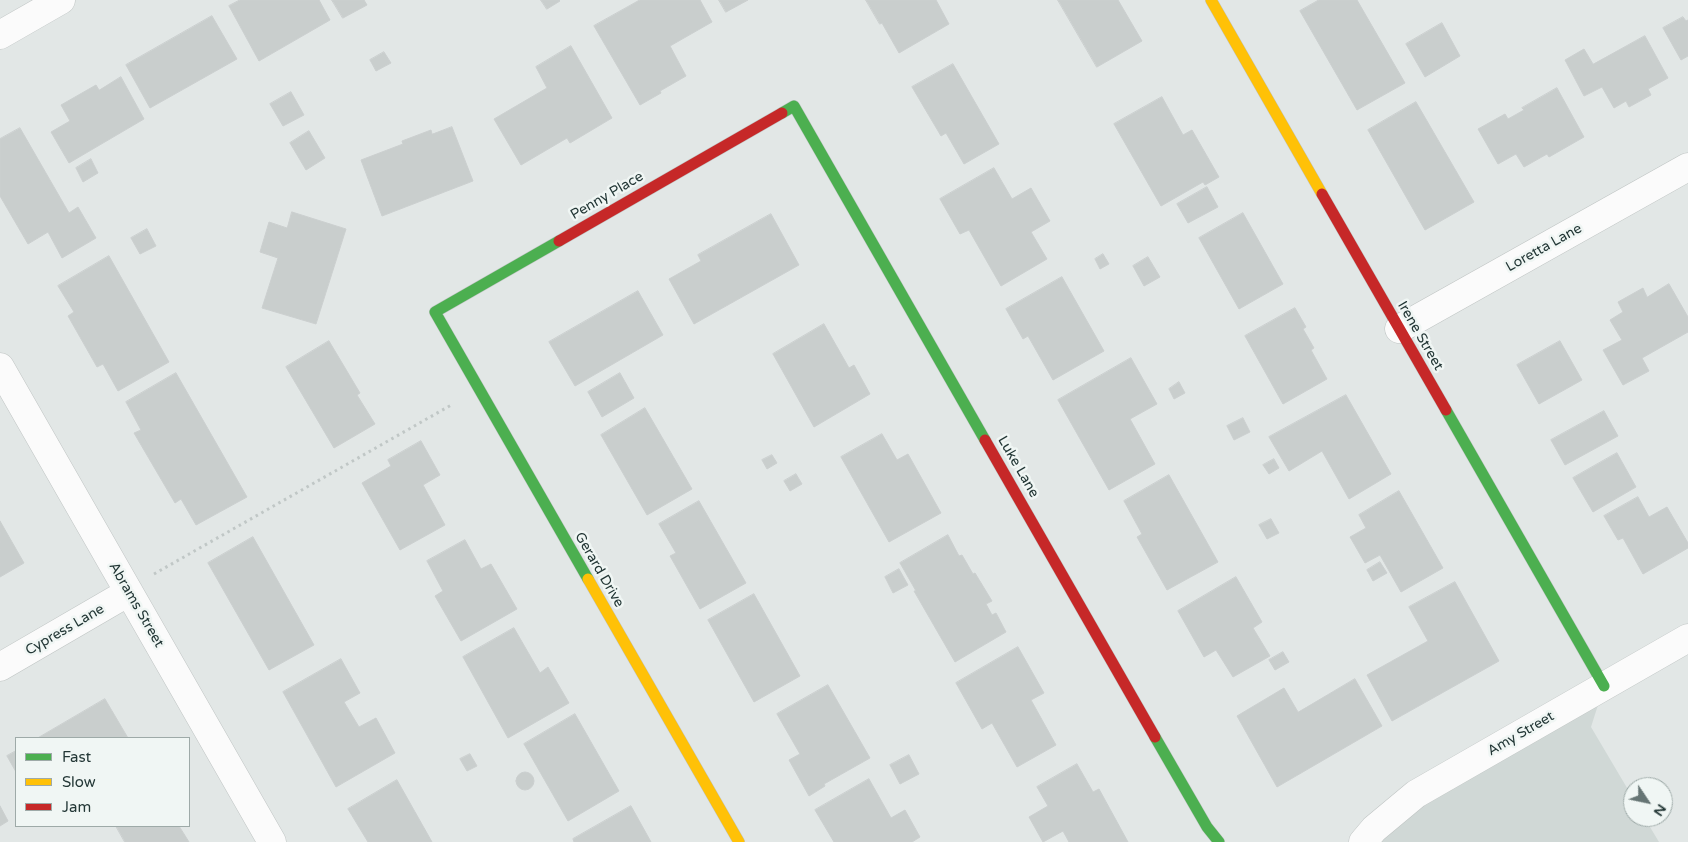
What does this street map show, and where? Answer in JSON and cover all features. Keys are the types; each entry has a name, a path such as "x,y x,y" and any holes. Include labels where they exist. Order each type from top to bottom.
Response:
{"street":[{"path":"0,35 61,0"},
{"name":"Irene Street","path":"1211,0 1604,686"},
{"name":"Penny Place","path":"435,312 794,106"},
{"name":"Luke Lane","path":"794,106 1207,827 1219,842"},
{"name":"Loretta Lane","path":"1399,329 1688,166"},
{"name":"Gerard Drive","path":"435,312 738,842"},
{"name":"Abrams Street","path":"0,367 272,842"},
{"name":"Cypress Lane","path":"0,667 129,592"},
{"name":"Amy Street","path":"1363,842 1374,829 1416,794 1688,638"}],"path":[{"path":"129,592 165,568 478,390"}],"shaded area":[{"path":"1604,686 1591,727 1623,781 1623,827 1650,827 1659,842 1363,842"}],"building":[{"path":"240,0 319,0 330,20 259,61 229,6"},
{"path":"332,0 364,0 367,5 343,18"},
{"path":"541,0 559,0 560,1 547,9"},
{"path":"640,0 700,0 712,22 670,46 686,76 640,105 594,26"},
{"path":"719,0 748,0 726,12"},
{"path":"866,0 936,0 949,24 899,53"},
{"path":"1058,0 1118,0 1142,41 1097,67"},
{"path":"1319,0 1357,0 1405,83 1357,110 1300,11"},
{"path":"212,16 237,59 150,108 126,65"},
{"path":"1683,17 1686,21 1688,20 1688,56 1681,60 1663,28"},
{"path":"1442,23 1460,56 1425,77 1406,44"},
{"path":"1645,36 1668,78 1648,89 1651,95 1629,107 1626,101 1614,108 1602,87 1584,96 1565,60 1584,49 1593,64"},
{"path":"571,46 612,118 570,143 567,138 521,165 494,119 547,88 536,67"},
{"path":"384,52 391,63 376,71 370,60"},
{"path":"953,64 999,144 964,164 946,133 941,136 912,87"},
{"path":"121,77 144,119 69,163 51,132 70,121 61,105 96,85 99,90"},
{"path":"1557,88 1584,137 1549,157 1547,154 1524,167 1516,154 1498,164 1478,129 1505,114 1508,119 1524,110 1522,108"},
{"path":"291,92 304,115 283,126 270,104"},
{"path":"1162,97 1183,135 1192,130 1219,177 1205,185 1203,182 1161,206 1114,124"},
{"path":"1416,102 1474,202 1425,230 1368,130"},
{"path":"452,127 473,181 382,216 361,160 403,144 402,141 431,130 432,134"},
{"path":"20,128 69,213 78,207 96,238 62,258 48,232 28,244 0,196 0,139"},
{"path":"309,131 325,158 306,170 290,143"},
{"path":"91,159 98,173 83,182 76,168"},
{"path":"994,168 1012,199 1031,188 1050,221 1031,232 1047,259 1001,286 969,230 960,234 940,199"},
{"path":"1207,187 1218,207 1188,223 1177,204"},
{"path":"292,212 346,229 316,324 262,308 278,258 260,252 269,222 287,228"},
{"path":"1243,213 1283,284 1239,309 1199,238"},
{"path":"771,214 799,265 694,324 669,279 701,261 698,255"},
{"path":"147,229 156,246 140,254 131,238"},
{"path":"1103,254 1109,264 1100,269 1095,259"},
{"path":"109,256 169,362 118,391 103,364 97,367 68,316 74,312 58,286"},
{"path":"1148,257 1160,277 1144,286 1133,266"},
{"path":"1062,277 1104,351 1053,380 1028,336 1023,339 1006,309"},
{"path":"1669,284 1688,317 1688,332 1642,358 1649,371 1623,385 1603,350 1622,340 1610,320 1623,312 1618,302 1643,288 1647,297"},
{"path":"638,291 663,335 575,386 549,342"},
{"path":"1295,308 1306,327 1303,329 1314,348 1311,350 1327,379 1283,404 1245,336"},
{"path":"824,324 849,368 854,365 870,394 814,427 773,354"},
{"path":"329,341 360,393 357,395 375,424 334,448 286,367"},
{"path":"1560,341 1582,380 1539,404 1517,365"},
{"path":"1131,358 1157,404 1130,419 1155,464 1109,490 1058,400"},
{"path":"176,373 247,497 196,525 181,499 175,503 134,433 141,430 126,402"},
{"path":"620,373 634,398 602,417 588,392"},
{"path":"1179,382 1185,393 1174,399 1169,389"},
{"path":"1346,395 1391,474 1349,499 1322,451 1289,471 1269,437"},
{"path":"645,408 692,489 647,515 601,435"},
{"path":"1604,411 1618,436 1565,465 1551,440"},
{"path":"1243,418 1250,432 1234,440 1227,426"},
{"path":"882,434 897,460 908,454 941,513 889,542 841,457"},
{"path":"421,441 440,475 423,485 445,525 400,550 362,483 391,466 388,460"},
{"path":"1617,453 1636,487 1593,512 1573,478"},
{"path":"772,455 777,463 767,469 762,460"},
{"path":"1274,459 1279,468 1269,474 1263,465"},
{"path":"796,474 802,484 790,491 784,481"},
{"path":"1169,475 1218,562 1167,590 1137,537 1142,534 1124,501"},
{"path":"1399,491 1443,568 1401,592 1380,555 1365,563 1350,537 1366,528 1359,515"},
{"path":"1638,497 1649,517 1667,507 1688,543 1688,548 1643,574 1623,538 1618,540 1604,516"},
{"path":"699,501 746,583 700,609 670,556 676,553 659,524"},
{"path":"1271,519 1279,533 1267,539 1259,525"},
{"path":"0,521 24,563 0,577"},
{"path":"948,535 959,556 962,555 992,601 986,604 992,615 996,613 1006,632 955,662 900,563"},
{"path":"253,537 314,645 269,670 208,563"},
{"path":"465,540 481,569 491,564 517,609 461,641 435,596 443,591 427,561"},
{"path":"1380,562 1387,573 1373,581 1367,570"},
{"path":"899,569 908,585 893,593 885,577"},
{"path":"1236,577 1262,622 1253,628 1270,656 1233,677 1216,650 1204,657 1178,611"},
{"path":"1455,582 1499,661 1392,721 1367,675 1428,641 1409,607"},
{"path":"754,594 800,676 754,702 708,620"},
{"path":"514,628 540,673 548,667 569,703 508,738 463,657"},
{"path":"1018,647 1044,693 1031,700 1056,745 1017,767 992,723 982,729 956,683"},
{"path":"1283,652 1289,662 1275,670 1269,660"},
{"path":"341,659 360,693 344,702 359,727 376,718 395,753 336,787 283,692"},
{"path":"1355,679 1382,726 1277,787 1237,716 1284,688 1298,712"},
{"path":"828,685 870,758 824,784 825,786 809,796 789,760 800,754 777,714"},
{"path":"105,699 127,737 40,737"},
{"path":"575,714 619,791 568,821 524,744"},
{"path":"15,752 15,770 7,756"},
{"path":"470,754 477,766 467,771 460,759"},
{"path":"909,755 919,774 900,784 890,765"},
{"path":"1077,764 1093,792 1099,789 1128,842 1069,842 1063,831 1043,842 1029,817 1048,806 1037,787"},
{"path":"525,772 531,775 534,781 531,787 525,790 519,787 516,781 519,775"},
{"path":"869,779 891,818 905,810 920,837 912,842 834,842 815,810"},
{"path":"397,780 432,842 368,842 348,809"},
{"path":"0,806 8,821 0,826"},
{"path":"631,806 651,842 574,842 573,839"},
{"path":"117,827 180,827 189,842 125,842"}],"traffic: fast":[{"path":"782,113 794,106 985,440"},
{"path":"559,241 435,312 588,579"},
{"path":"1446,410 1604,686"},
{"path":"1155,737 1207,827 1219,842"}],"traffic: slow":[{"path":"1211,0 1322,194"},
{"path":"588,579 739,842"}],"traffic: jam":[{"path":"559,241 782,113"},
{"path":"1322,194 1446,410"},
{"path":"985,440 1155,737"}]}
